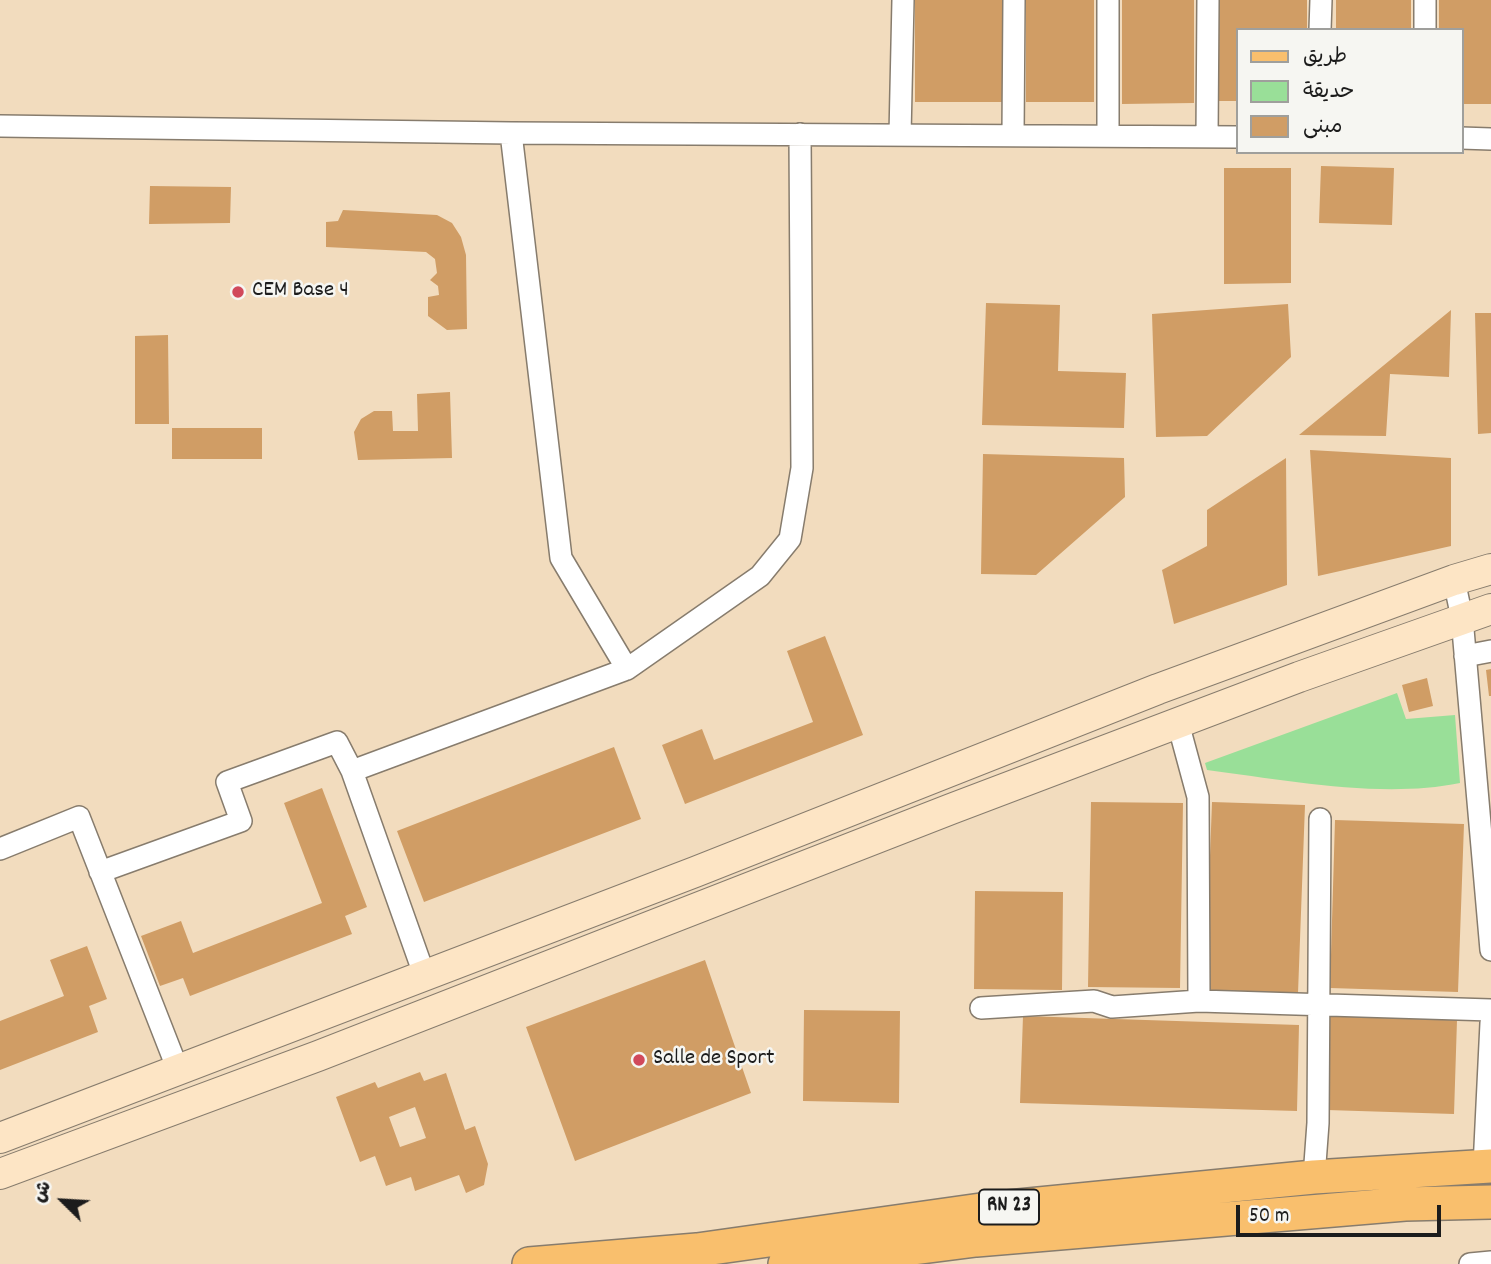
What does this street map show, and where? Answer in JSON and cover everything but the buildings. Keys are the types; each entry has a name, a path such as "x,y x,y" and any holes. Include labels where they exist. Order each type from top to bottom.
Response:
{"main road":[{"path":"0,1138 695,872 1158,689 1454,580 1491,569"},
{"path":"0,1174 318,1056 1178,723 1491,609"},
{"name":"RN 23","path":"528,1264 697,1250 988,1209 1314,1177 1488,1166"},
{"name":"RN 23","path":"785,1264 990,1239 1405,1204 1491,1202"}],"street":[{"path":"900,135 903,0"},
{"path":"1013,135 1014,0"},
{"path":"1108,0 1108,136"},
{"path":"1207,137 1208,0"},
{"path":"1320,28 1321,0"},
{"path":"1425,0 1425,28"},
{"path":"0,126 512,133 1236,137"},
{"path":"512,133 561,558 627,669"},
{"path":"352,771 627,669 760,576 790,539 802,468 800,134"},
{"path":"1463,138 1491,139"},
{"path":"1454,580 1462,618 1485,806 1491,950"},
{"path":"1465,656 1491,651"},
{"path":"1178,723 1198,797 1199,1001"},
{"path":"100,872 242,821 228,782 337,742 352,771 424,974"},
{"path":"0,849 79,817 178,1070"},
{"path":"1314,1177 1318,1123 1320,1006 1320,819"},
{"path":"981,1008 1094,1001 1112,1007 1199,1001 1491,1010"},
{"path":"1488,1166 1491,1023"},
{"path":"1470,1264 1491,1262"}],"green space":[{"path":"1397,693 1406,719 1455,715 1460,783 1367,789 1207,770 1205,763"}],"place":[{"name":"CEM Base 4","path":"238,292"},
{"name":"Salle de Sport","path":"639,1060"}]}
